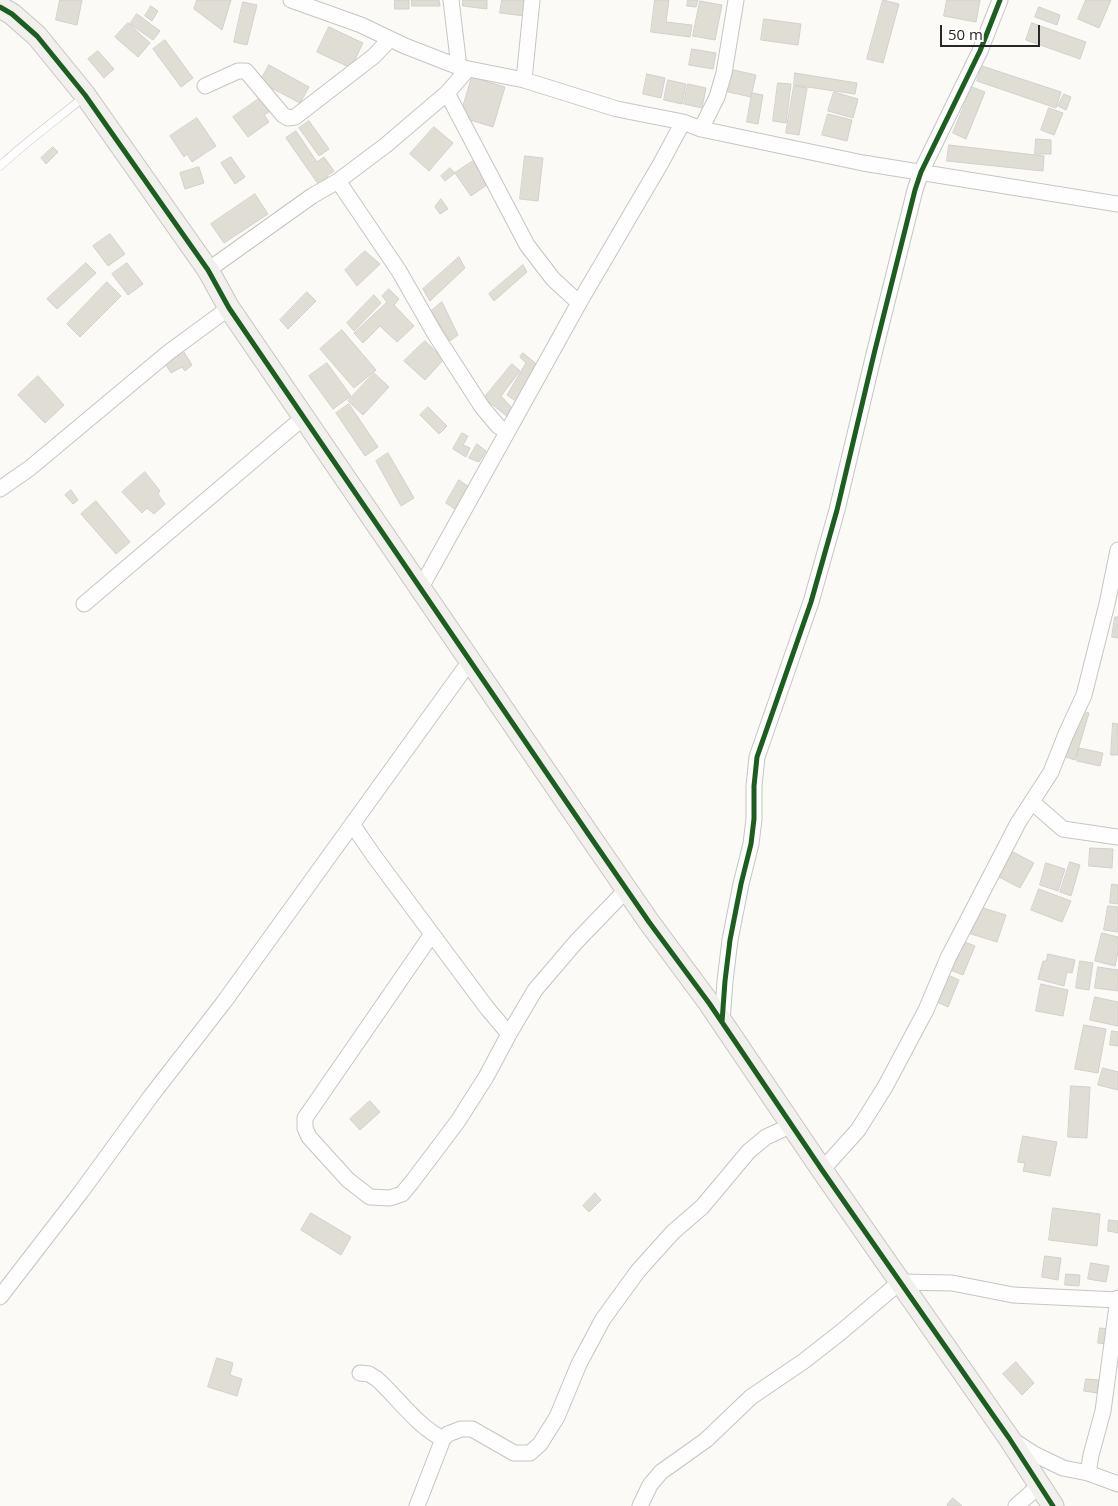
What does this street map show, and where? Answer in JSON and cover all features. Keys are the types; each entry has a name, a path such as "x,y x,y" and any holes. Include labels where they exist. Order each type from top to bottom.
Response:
{"street":[{"path":"291,0 361,25 416,51 464,68 524,80 617,110 683,122 701,129 863,163 1118,204"},
{"path":"208,270 312,196 338,181 386,145 447,93 464,68 451,0"},
{"path":"524,80 532,0"},
{"path":"701,129 717,97 724,73 736,0"},
{"path":"722,1022 730,940 751,844 757,757 811,602 837,510 876,344 921,172 980,51 1000,0"},
{"path":"0,7 12,14 37,36 85,95 208,270 229,308 420,588 1009,1438 1053,1506"},
{"path":"205,86 238,71 246,71 283,115 288,118 295,117 374,56 390,39"},
{"path":"447,93 527,245 552,279 578,303"},
{"path":"420,588 578,303 683,122"},
{"path":"338,181 399,271 448,355 482,407 498,426 507,432"},
{"path":"0,489 30,468 169,352 229,308"},
{"path":"84,604 304,418"},
{"path":"822,1170 858,1130 885,1087 926,1010 948,958 1018,823 1051,772 1084,695 1107,604 1118,550"},
{"path":"0,1297 224,1002 470,661"},
{"path":"1032,802 1063,828 1118,837"},
{"path":"352,824 487,1008 509,1034"},
{"path":"432,934 305,1118 305,1128 309,1136 348,1180 370,1197 390,1198 402,1194 458,1121 486,1077 535,990 576,942 627,889"},
{"path":"417,1506 443,1439 448,1434 461,1429 472,1429 514,1453 530,1454 540,1444 557,1417 579,1364 603,1319 638,1271 673,1232 702,1207 749,1151 766,1137 792,1125"},
{"path":"640,1506 650,1485 661,1472 706,1440 751,1397 804,1361 900,1282 952,1283 1013,1295 1118,1299 1103,1411 1088,1473"},
{"path":"360,1373 369,1374 377,1379 422,1425 443,1439"},
{"path":"1009,1438 1034,1454 1063,1468 1088,1473 1118,1484"},
{"path":"1016,1506 1040,1486"}],"lane":[{"path":"0,166 26,142 85,95"}],"building":[{"path":"60,0 82,0 77,25 56,20"},
{"path":"197,0 231,0 222,30 194,9"},
{"path":"395,0 409,0 409,9 395,9"},
{"path":"412,0 439,0 440,6 412,6"},
{"path":"463,0 487,0 487,9 463,6"},
{"path":"502,0 527,0 525,16 500,13"},
{"path":"655,0 669,0 666,22 692,25 690,37 651,32"},
{"path":"688,0 698,0 696,7 687,6"},
{"path":"883,0 899,4 883,63 867,59"},
{"path":"947,0 980,0 976,22 944,16"},
{"path":"1086,0 1111,0 1099,28 1078,19"},
{"path":"700,1 722,5 715,40 693,36"},
{"path":"243,2 257,5 247,45 234,42"},
{"path":"151,6 158,11 152,21 145,16"},
{"path":"1039,7 1060,15 1057,25 1035,17"},
{"path":"137,14 160,31 153,40 130,24"},
{"path":"764,19 801,24 798,45 761,40"},
{"path":"128,23 150,43 138,57 115,37"},
{"path":"1032,23 1086,42 1080,59 1026,40"},
{"path":"329,27 363,43 351,68 317,52"},
{"path":"165,40 193,78 181,87 153,49"},
{"path":"692,49 716,53 713,69 689,65"},
{"path":"98,51 114,69 104,78 88,59"},
{"path":"269,65 309,87 300,103 260,82"},
{"path":"982,66 1061,92 1056,108 977,81"},
{"path":"729,69 756,75 751,97 724,91"},
{"path":"795,73 857,83 855,94 794,85"},
{"path":"647,74 665,78 661,98 643,94"},
{"path":"472,77 505,87 493,127 460,117"},
{"path":"668,80 686,84 682,104 664,100"},
{"path":"778,83 791,84 786,123 773,121"},
{"path":"688,84 706,88 702,108 684,104"},
{"path":"794,86 807,88 799,135 786,133"},
{"path":"972,87 985,92 966,139 953,133"},
{"path":"834,92 858,99 853,118 828,111"},
{"path":"752,93 763,95 758,124 747,122"},
{"path":"1064,94 1071,97 1066,110 1058,106"},
{"path":"260,98 270,111 264,115 269,122 248,137 233,117"},
{"path":"1049,108 1063,113 1054,135 1041,130"},
{"path":"828,114 852,120 847,141 822,135"},
{"path":"197,118 216,146 192,162 187,154 184,157 170,136"},
{"path":"309,121 329,149 319,156 299,128"},
{"path":"434,127 453,143 429,171 410,154"},
{"path":"296,131 317,162 324,157 334,171 327,176 330,181 321,188 286,138"},
{"path":"1036,139 1051,140 1051,154 1035,154"},
{"path":"949,145 1044,156 1043,171 947,161"},
{"path":"53,147 58,152 46,164 41,158"},
{"path":"525,156 543,158 538,201 520,199"},
{"path":"231,157 245,177 235,184 221,163"},
{"path":"473,161 488,184 471,196 455,173"},
{"path":"199,167 204,183 185,189 180,173"},
{"path":"450,168 455,173 445,181 441,176"},
{"path":"255,194 268,214 224,243 211,224"},
{"path":"441,199 448,209 440,214 435,207"},
{"path":"110,234 125,254 108,266 93,246"},
{"path":"365,251 380,264 357,286 345,270"},
{"path":"459,257 465,268 430,301 423,289"},
{"path":"86,263 96,273 57,309 47,299"},
{"path":"127,263 143,284 128,295 112,274"},
{"path":"523,265 527,272 494,301 489,294"},
{"path":"107,282 121,296 80,337 67,324"},
{"path":"389,289 399,299 394,305 414,326 397,342 380,326 363,343 354,333 387,302 382,296"},
{"path":"307,292 316,301 288,329 280,320"},
{"path":"374,295 381,303 354,331 347,323"},
{"path":"442,302 458,335 450,341 431,311"},
{"path":"342,330 376,370 354,388 320,349"},
{"path":"425,341 444,359 425,380 404,361"},
{"path":"184,352 192,365 185,371 182,367 171,373 166,365"},
{"path":"523,353 539,366 517,402 507,395 526,363 520,357"},
{"path":"327,363 351,396 333,409 309,376"},
{"path":"512,364 520,371 501,396 513,409 508,417 484,398"},
{"path":"374,373 389,387 363,415 348,401"},
{"path":"38,376 64,405 45,423 18,395"},
{"path":"349,404 378,447 365,456 336,413"},
{"path":"428,407 447,426 439,434 420,415"},
{"path":"462,433 468,436 463,445 470,448 466,457 453,449"},
{"path":"477,444 486,451 479,462 469,458"},
{"path":"388,453 414,498 401,506 376,461"},
{"path":"145,472 160,491 158,494 165,504 154,514 147,508 142,513 122,492"},
{"path":"459,480 469,487 456,510 446,503"},
{"path":"71,490 78,500 73,504 65,495"},
{"path":"96,501 130,542 116,554 81,514"},
{"path":"1115,617 1118,617 1118,638 1112,637"},
{"path":"1080,710 1089,713 1075,760 1066,757"},
{"path":"1113,723 1118,724 1118,755 1111,755"},
{"path":"1079,748 1103,753 1100,766 1077,761"},
{"path":"1090,848 1113,849 1112,868 1089,866"},
{"path":"1013,852 1034,863 1020,888 999,877"},
{"path":"1070,862 1080,865 1071,896 1060,892"},
{"path":"1046,863 1065,869 1058,891 1040,885"},
{"path":"1112,884 1118,885 1118,904 1110,903"},
{"path":"1039,889 1071,901 1062,922 1031,910"},
{"path":"1108,906 1118,907 1118,932 1104,930"},
{"path":"980,907 1006,915 997,942 971,934"},
{"path":"1102,933 1118,937 1118,952 1115,966 1095,961"},
{"path":"960,940 975,946 963,975 948,969"},
{"path":"1048,954 1075,960 1072,973 1067,972 1064,986 1038,979 1043,961 1046,961"},
{"path":"1080,961 1093,963 1089,990 1076,988"},
{"path":"1098,967 1118,970 1118,991 1095,988"},
{"path":"946,974 959,980 948,1007 935,1001"},
{"path":"1041,984 1068,990 1063,1016 1036,1011"},
{"path":"1095,997 1118,1002 1118,1026 1090,1020"},
{"path":"1084,1025 1106,1029 1098,1073 1075,1069"},
{"path":"1112,1031 1118,1032 1118,1046 1110,1045"},
{"path":"1103,1068 1118,1072 1118,1090 1098,1085"},
{"path":"1071,1086 1090,1087 1087,1138 1068,1137"},
{"path":"370,1101 380,1112 360,1130 350,1119"},
{"path":"1023,1136 1057,1142 1050,1176 1023,1171 1025,1163 1018,1162"},
{"path":"595,1193 601,1200 589,1212 583,1206"},
{"path":"1053,1208 1100,1214 1097,1246 1049,1240"},
{"path":"311,1213 351,1237 341,1255 301,1230"},
{"path":"1109,1220 1118,1221 1118,1233 1108,1231"},
{"path":"1045,1256 1061,1258 1058,1280 1042,1277"},
{"path":"1091,1263 1109,1266 1106,1282 1088,1279"},
{"path":"1066,1274 1080,1275 1079,1286 1065,1285"},
{"path":"1100,1328 1109,1329 1107,1344 1098,1343"},
{"path":"217,1358 233,1363 230,1375 242,1379 237,1396 208,1387"},
{"path":"1016,1362 1034,1383 1022,1395 1003,1374"},
{"path":"1086,1379 1099,1380 1097,1393 1084,1391"},
{"path":"953,1498 962,1506 948,1506"}],"cycle path":[{"path":"722,1022 730,940 751,844 757,757 811,602 837,510 915,190 921,172 980,51 1000,0"},
{"path":"0,7 12,14 37,36 85,95 208,270 229,308 589,835 649,922 709,1003 822,1170 1009,1438 1053,1506"}]}
